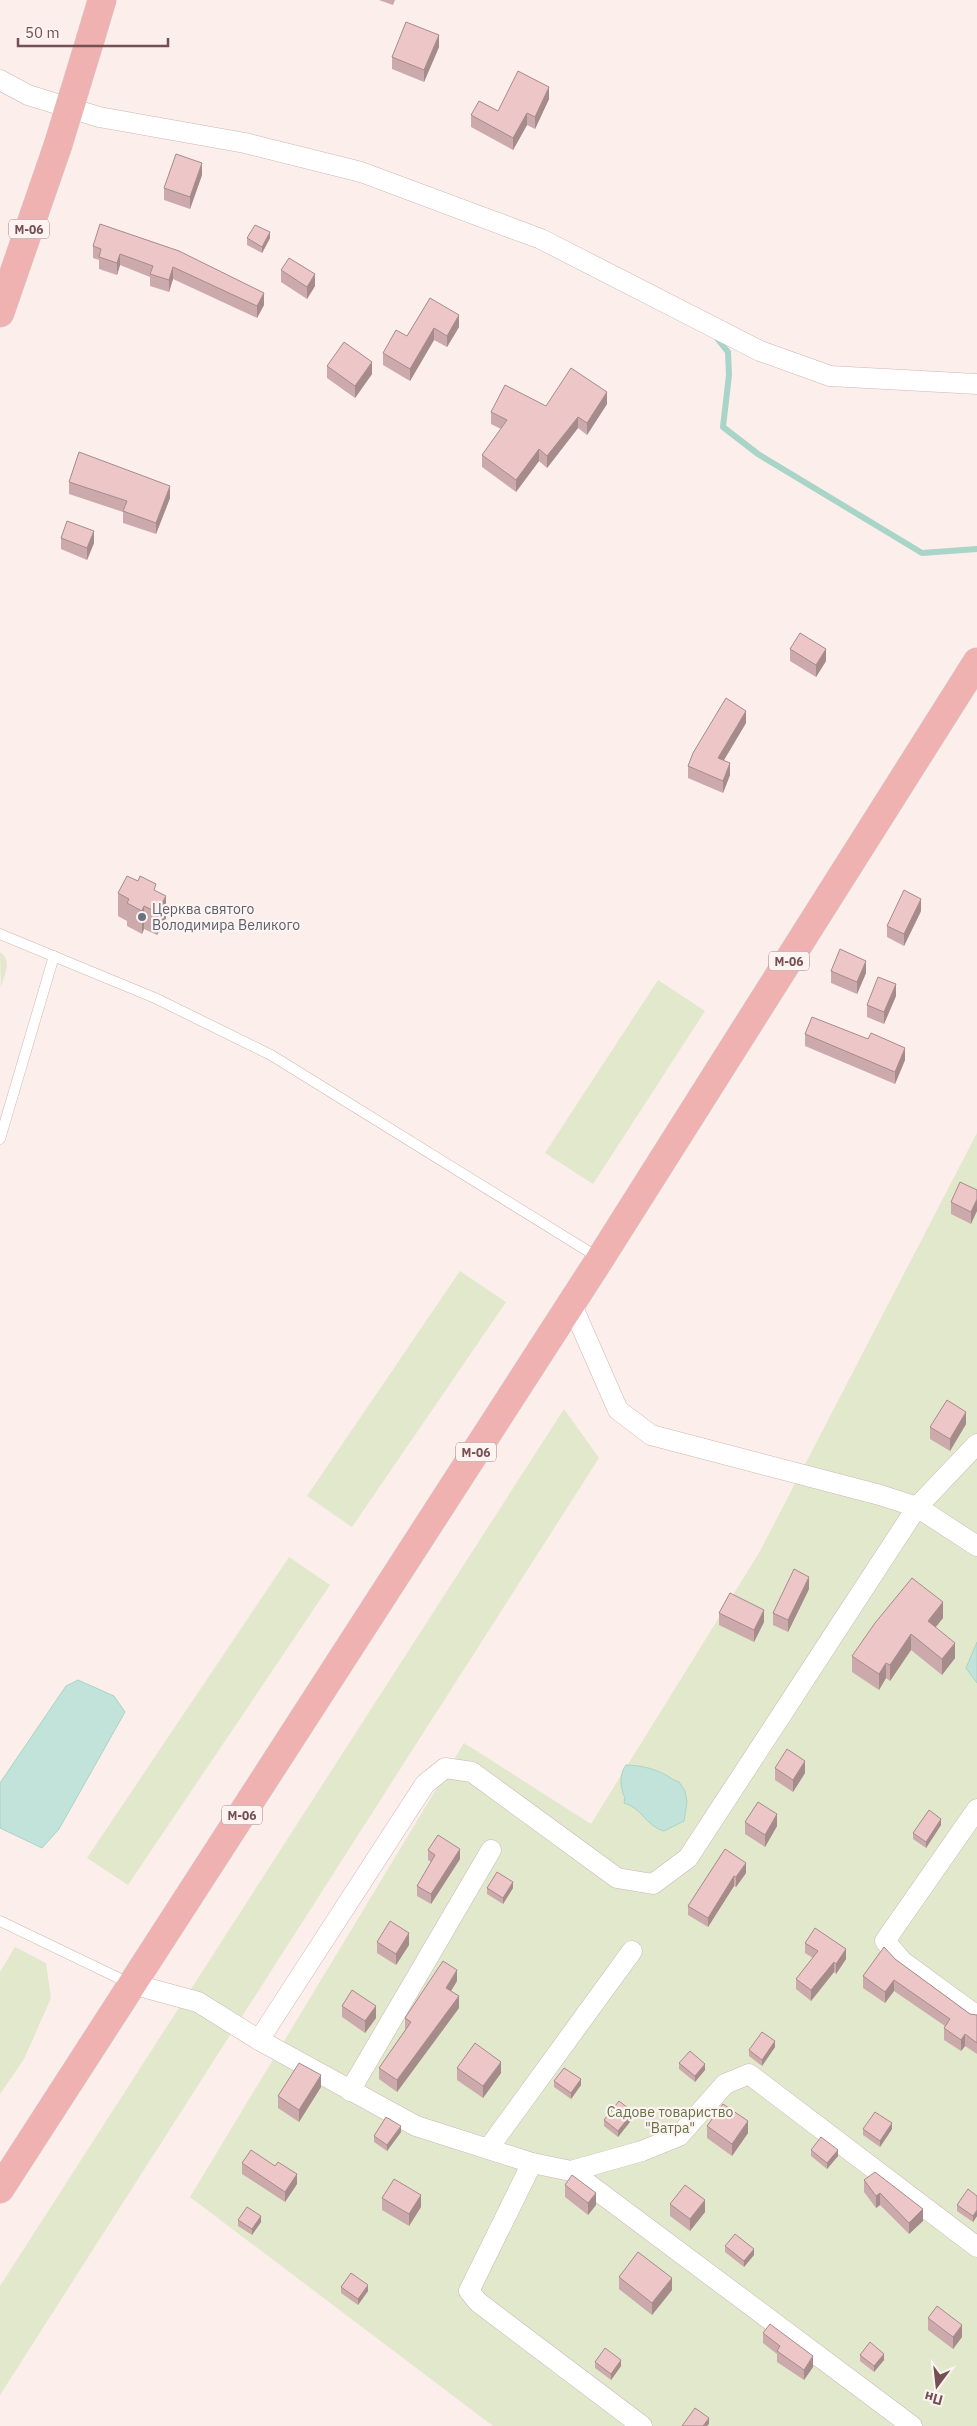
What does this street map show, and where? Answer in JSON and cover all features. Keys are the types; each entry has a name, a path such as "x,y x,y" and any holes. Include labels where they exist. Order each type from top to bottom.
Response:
{"highway":[{"name":"М-06","path":"0,313 58,145 102,0"},
{"name":"М-06","path":"0,2190 600,1259 977,662"}],"street":[{"path":"0,80 28,95 99,117 246,143 361,172 540,239 760,351 830,376 977,384"},
{"path":"571,1303 618,1410 651,1435 880,1495 917,1507 977,1546"},
{"path":"259,2040 424,1784 445,1768 472,1772 617,1878 653,1884 688,1858 917,1507 977,1444"},
{"path":"977,1809 885,1941 902,1961 977,2016"},
{"path":"350,2090 491,1850"},
{"path":"488,2148 632,1951"},
{"path":"132,1984 198,2002 259,2040 416,2126 532,2163 571,2171 912,2426"},
{"path":"571,2171 642,2151 679,2136 725,2084 749,2074 977,2247"},
{"path":"532,2163 469,2291 478,2302 642,2426"}],"lane":[{"path":"0,934 155,998 271,1055 600,1259"},
{"path":"0,1139 54,956"},
{"path":"0,1921 132,1984"}],"green space":[{"path":"0,952 7,964 1,988"},
{"path":"658,980 705,1011 593,1184 545,1153"},
{"name":"Садове товариство \"Ватра\"","path":"977,1133 977,2426 493,2426 190,2197 464,1743 591,1824 759,1553"},
{"path":"460,1271 506,1302 352,1527 307,1496"},
{"path":"564,1409 599,1458 0,2395 0,2286"},
{"path":"289,1557 330,1585 128,1885 87,1858"},
{"path":"15,1947 46,1963 51,1998 24,2059 0,2094 0,1972"}],"water":[{"path":"977,1642 977,1683 966,1668"},
{"path":"78,1680 114,1696 125,1712 59,1829 42,1848 0,1828 0,1783 66,1686"},
{"path":"626,1765 654,1770 679,1782 685,1791 687,1802 684,1821 664,1831 658,1829 635,1808 624,1803 625,1798 621,1781"}],"building":[{"path":"406,22 439,35 424,70 392,57"},
{"path":"518,71 549,87 535,117 527,113 513,138 471,115 479,101 498,111"},
{"path":"176,154 202,163 190,197 164,188"},
{"path":"100,224 179,251 264,293 257,306 173,267 169,280 150,274 153,266 120,254 117,263 99,257 101,249 93,246"},
{"path":"255,225 270,232 262,247 247,238"},
{"path":"289,258 315,274 307,287 281,270"},
{"path":"430,298 459,315 447,336 434,328 410,369 383,353 396,330 407,336"},
{"path":"344,342 372,362 355,386 327,366"},
{"path":"571,368 607,392 587,423 578,417 547,456 539,449 516,480 482,455 507,420 491,412 505,385 546,406"},
{"path":"79,452 170,486 156,523 123,511 127,501 69,482"},
{"path":"67,521 94,531 87,548 61,538"},
{"path":"800,633 826,649 816,665 790,649"},
{"path":"726,698 746,711 718,758 730,763 723,781 688,766 693,753"},
{"path":"127,876 138,881 140,876 156,884 154,890 166,896 157,912 144,906 142,911 127,903 129,899 118,893"},
{"path":"904,890 921,899 904,934 887,926"},
{"path":"840,949 866,961 857,982 831,971"},
{"path":"878,977 896,984 884,1012 867,1005"},
{"path":"812,1017 868,1039 871,1033 905,1048 895,1072 805,1034"},
{"path":"960,1182 977,1190 977,1199 971,1212 951,1202"},
{"path":"947,1400 966,1412 950,1439 930,1427"},
{"path":"794,1569 809,1577 788,1620 773,1613"},
{"path":"912,1578 943,1602 928,1621 955,1643 942,1659 911,1634 890,1665 886,1663 879,1674 852,1656 875,1623"},
{"path":"730,1593 764,1610 754,1630 719,1613"},
{"path":"787,1749 805,1761 793,1780 775,1768"},
{"path":"758,1802 777,1814 765,1835 745,1822"},
{"path":"929,1810 941,1819 926,1842 913,1833"},
{"path":"438,1835 460,1849 431,1894 417,1886 435,1855 428,1850"},
{"path":"725,1849 746,1863 736,1877 734,1876 708,1918 688,1906"},
{"path":"497,1872 513,1882 503,1898 487,1888"},
{"path":"390,1921 409,1933 396,1954 377,1942"},
{"path":"815,1928 846,1949 836,1964 834,1962 811,1990 796,1979 818,1951 805,1943"},
{"path":"884,1947 895,1959 970,2014 977,2015 977,2043 965,2034 961,2040 944,2028 950,2019 894,1980 885,1992 863,1976"},
{"path":"443,1961 457,1970 446,1988 459,1996 397,2080 379,2068 411,2022 405,2018"},
{"path":"352,1990 376,2006 365,2021 342,2006"},
{"path":"762,2032 775,2041 762,2060 749,2050"},
{"path":"475,2043 501,2062 483,2086 457,2068"},
{"path":"690,2051 705,2064 695,2076 679,2063"},
{"path":"299,2063 321,2075 299,2110 278,2096"},
{"path":"564,2068 581,2079 571,2093 554,2081"},
{"path":"619,2101 633,2112 618,2131 604,2120"},
{"path":"723,2104 748,2121 732,2144 707,2126"},
{"path":"875,2112 892,2123 880,2141 863,2129"},
{"path":"386,2117 401,2126 387,2145 374,2136"},
{"path":"821,2137 838,2150 827,2163 811,2150"},
{"path":"251,2150 275,2166 278,2162 297,2174 285,2192 242,2163"},
{"path":"875,2172 923,2209 909,2223 880,2193 876,2196 864,2180"},
{"path":"572,2175 596,2193 588,2203 565,2185"},
{"path":"394,2179 421,2195 409,2214 382,2198"},
{"path":"685,2185 705,2200 690,2219 670,2204"},
{"path":"968,2189 977,2196 977,2210 973,2216 957,2205"},
{"path":"247,2207 261,2216 252,2229 238,2220"},
{"path":"735,2234 754,2249 744,2261 725,2246"},
{"path":"638,2252 672,2278 652,2303 619,2277"},
{"path":"351,2273 368,2285 358,2299 341,2287"},
{"path":"937,2306 962,2325 953,2337 928,2318"},
{"path":"770,2324 813,2356 804,2370 777,2351 780,2346 763,2333"},
{"path":"870,2342 884,2354 874,2366 860,2355"},
{"path":"605,2348 621,2360 611,2374 595,2362"},
{"path":"695,2408 709,2418 703,2426 682,2426"}],"waterway":[{"path":"716,337 728,352 729,375 723,427 758,454 922,553 977,549"}],"place":[{"name":"Церква святого Володимира Великого","path":"142,917"}]}
